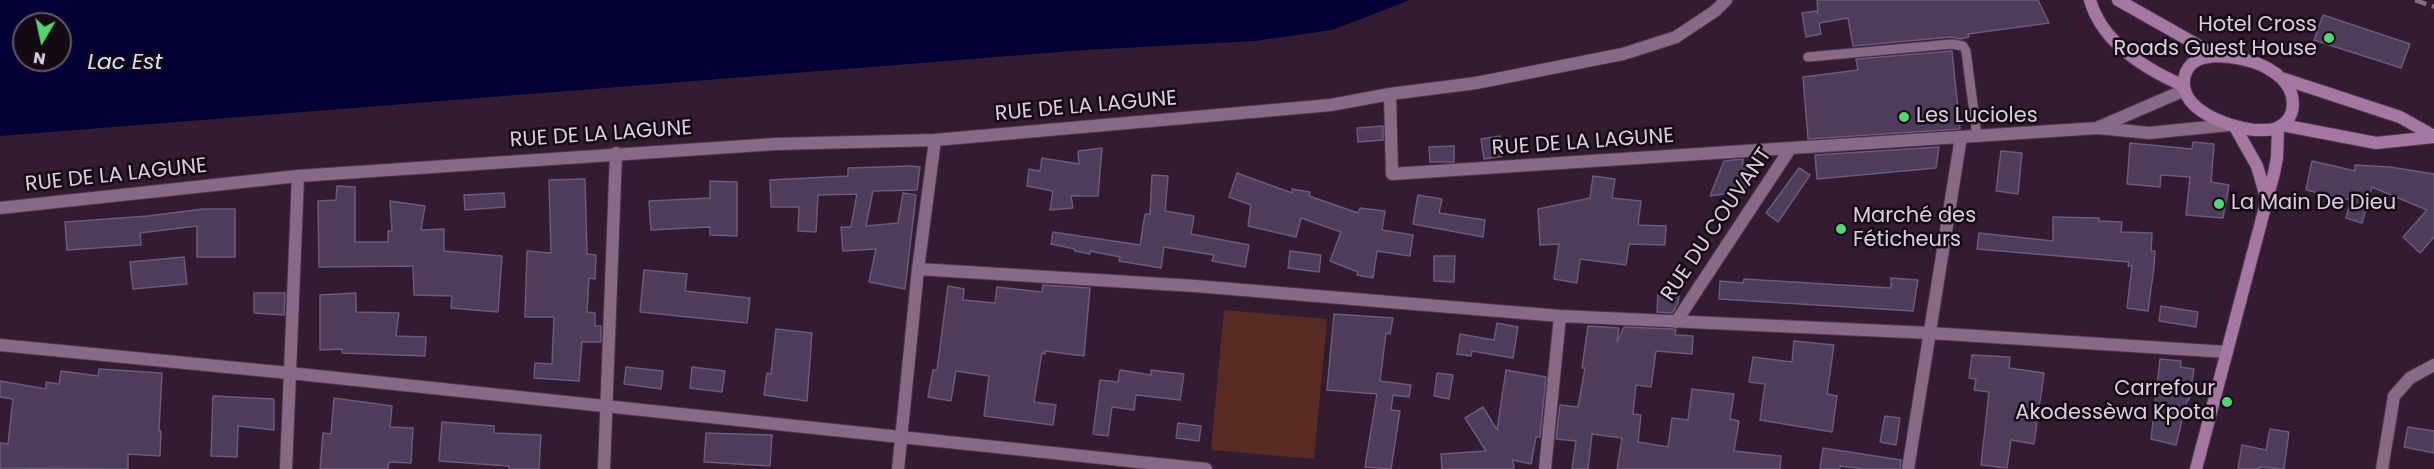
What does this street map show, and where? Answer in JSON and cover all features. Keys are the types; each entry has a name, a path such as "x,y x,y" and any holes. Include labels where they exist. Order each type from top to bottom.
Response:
{"main road":[{"path":"2090,0 2095,17 2128,53 2156,74 2184,88 2191,101 2199,109 2232,126 2263,130 2280,127 2376,143 2434,137"},
{"path":"2118,0 2217,56"},
{"path":"2184,88 2187,71 2201,58 2217,56 2246,59 2261,65 2281,78 2390,113 2434,137"},
{"path":"2196,469 2277,158 2280,127 2290,115 2294,101 2289,87 2281,78"},
{"path":"2232,126 2257,166 2266,197"}],"street":[{"path":"1389,94 1476,83 1623,54 1676,38 1715,11 1726,0"},
{"name":"RUE DE LA LAGUNE","path":"2098,128 2144,110 2184,88"},
{"name":"RUE DE LA LAGUNE","path":"0,208 298,176 616,153 776,144 935,140 1331,105 1389,94 1392,174 2098,128 2149,133 2232,126"},
{"path":"1908,469 1961,137"},
{"path":"898,469 918,269 935,140"},
{"name":"RUE DU COUVANT","path":"1676,322 1790,149"},
{"path":"604,469 616,153"},
{"path":"286,469 298,176"},
{"path":"918,269 1195,286 1560,316 1930,333 2227,352"},
{"path":"1545,469 1560,316"},
{"path":"0,345 1206,469"},
{"path":"2382,469 2394,396 2410,378 2434,365"}],"lane":[{"path":"1808,57 1952,44 1964,46 1977,136"}],"shaded area":[{"path":"1224,310 1327,319 1314,459 1211,450"}],"water":[{"name":"Lac Est","path":"0,0 1410,0 1332,30 1255,41 1085,50 0,136"}],"building":[{"path":"1817,0 2038,0 2049,23 1968,34 1969,37 1960,39 1951,37 1853,46 1848,18 1819,23 1821,34 1806,37 1802,13 1817,11 1818,14"},
{"path":"2323,15 2410,44 2401,68 2314,40"},
{"path":"1952,51 1960,129 1808,139 1803,77 1858,70 1856,59"},
{"path":"1383,126 1383,140 1358,142 1357,128"},
{"path":"1500,136 1503,156 1484,159 1481,139"},
{"path":"2193,142 2214,144 2211,182 2229,185 2223,218 2186,215 2190,177 2161,175 2160,187 2127,184 2130,143 2192,149"},
{"path":"1454,146 1454,162 1430,162 1429,147"},
{"path":"1939,147 1936,168 1817,179 1815,155"},
{"path":"1102,148 1098,196 1071,196 1073,208 1050,210 1053,191 1027,186 1029,169 1040,171 1042,158 1079,164 1078,151"},
{"path":"2001,151 2022,153 2018,194 1996,191"},
{"path":"1743,159 1743,165 1749,164 1754,177 1743,191 1710,196 1724,161"},
{"path":"2312,161 2355,171 2355,165 2390,167 2434,174 2434,237 2420,253 2403,237 2427,210 2372,187 2362,223 2346,218 2351,200 2306,190"},
{"path":"920,167 917,190 873,191 866,226 898,223 903,193 916,195 905,289 869,282 876,249 843,251 841,227 851,227 857,194 818,195 816,232 798,231 799,207 771,207 770,180 848,176 848,168"},
{"path":"1799,168 1810,175 1778,222 1766,213"},
{"path":"1237,173 1292,193 1292,189 1310,192 1309,196 1358,213 1360,208 1385,211 1382,230 1413,235 1410,256 1377,251 1373,278 1357,275 1358,272 1330,261 1341,232 1301,218 1296,237 1248,226 1251,205 1229,197"},
{"path":"1152,175 1168,176 1165,211 1194,216 1191,234 1249,245 1245,267 1212,261 1214,255 1164,247 1161,268 1119,261 1120,257 1090,251 1090,254 1051,244 1053,232 1140,245 1145,214 1150,214"},
{"path":"1593,176 1615,179 1612,198 1641,201 1638,225 1666,226 1665,245 1629,244 1626,265 1580,259 1577,283 1554,279 1559,244 1540,245 1538,209 1590,198"},
{"path":"585,179 587,254 596,255 595,279 589,278 587,312 595,313 595,326 601,326 601,342 582,342 579,381 534,378 535,363 552,364 554,317 525,317 527,251 551,253 549,180"},
{"path":"710,181 737,182 737,236 710,235 710,227 651,230 649,201 710,198"},
{"path":"337,186 355,187 355,242 388,242 388,231 392,231 390,201 425,206 421,230 444,229 444,251 502,256 498,312 451,308 452,296 414,295 413,266 319,267 318,201 336,200"},
{"path":"504,193 505,207 465,210 464,195"},
{"path":"1418,195 1442,199 1439,213 1485,220 1483,237 1413,224"},
{"path":"203,209 235,209 235,257 197,257 197,226 140,233 141,245 67,250 65,222 148,216"},
{"path":"2053,217 2099,218 2099,221 2122,222 2121,232 2152,233 2151,251 2155,251 2148,311 2127,308 2132,266 2128,266 2129,262 1977,249 1979,233 2053,241"},
{"path":"1290,251 1321,255 1319,272 1288,268"},
{"path":"1434,256 1455,256 1454,282 1434,281"},
{"path":"184,257 187,284 133,289 130,262"},
{"path":"644,270 687,274 685,291 750,298 747,323 640,312"},
{"path":"1891,278 1918,280 1913,311 1719,299 1720,281 1743,283 1744,279 1891,288"},
{"path":"1043,285 1090,288 1084,356 1045,351 1045,354 1042,353 1034,402 1056,405 1053,425 984,416 989,376 956,371 951,401 928,397 933,370 937,370 948,286 964,289 963,300 995,303 997,287 1042,292"},
{"path":"254,293 285,293 284,315 254,313"},
{"path":"356,293 356,312 399,313 396,336 426,337 425,356 342,353 342,349 320,350 320,295"},
{"path":"1658,294 1679,296 1672,313 1657,312"},
{"path":"2161,306 2198,312 2196,327 2159,321"},
{"path":"1334,314 1393,318 1390,334 1386,333 1380,381 1411,385 1409,397 1393,395 1391,410 1400,411 1391,469 1365,467 1377,394 1327,390"},
{"path":"1497,323 1518,327 1513,358 1472,351 1471,356 1457,354 1460,334 1494,340"},
{"path":"1588,326 1619,328 1617,342 1624,327 1673,329 1676,330 1675,335 1693,336 1692,354 1656,351 1651,387 1636,385 1633,414 1641,415 1638,442 1668,447 1672,418 1688,420 1692,389 1734,394 1730,419 1739,421 1734,451 1781,456 1780,469 1617,469 1622,438 1592,434 1588,469 1572,469 1576,441 1556,439 1560,405 1578,407 1585,368 1582,368"},
{"path":"776,329 812,333 807,401 764,395 767,373 771,374"},
{"path":"1794,341 1834,345 1827,394 1837,396 1832,432 1760,420 1765,384 1749,382 1753,357 1792,362"},
{"path":"1972,355 2010,357 2009,368 2044,373 2034,444 2011,440 2007,468 1981,465 1989,392 1974,390 1976,379 1969,378"},
{"path":"2160,359 2181,361 2180,367 2194,369 2189,400 2187,400 2176,445 2151,439"},
{"path":"626,367 663,371 661,389 624,384"},
{"path":"692,367 725,371 722,392 690,388"},
{"path":"99,369 162,373 160,456 128,454 128,469 0,468 0,443 8,444 13,399 0,397 0,381 46,389 46,382 59,384 61,371 98,376"},
{"path":"1120,370 1151,375 1151,370 1184,374 1180,400 1136,395 1134,410 1112,407 1108,436 1093,434 1100,380 1118,382"},
{"path":"1506,370 1546,377 1540,437 1536,437 1531,464 1513,460 1514,469 1442,469 1441,454 1486,451 1465,418 1483,407 1497,430"},
{"path":"1437,373 1453,375 1449,399 1434,396"},
{"path":"213,396 274,399 274,430 238,426 237,457 211,456"},
{"path":"334,398 392,406 390,427 413,428 411,463 389,462 388,469 320,469 323,433 331,434"},
{"path":"1885,416 1900,418 1896,445 1880,442"},
{"path":"442,422 494,426 494,433 541,435 539,469 509,469 509,466 439,461"},
{"path":"1178,423 1201,426 1199,441 1176,438"},
{"path":"2408,427 2434,431 2434,453 2404,447"},
{"path":"2270,429 2289,432 2284,469 2259,467 2259,469 2238,469 2242,445 2266,450"},
{"path":"706,433 772,435 770,466 704,462"},
{"path":"1823,448 1901,460 1900,469 1840,466 1840,469 1820,469"}],"railway":[{"path":"2415,0 2434,7"}],"place":[{"name":"Hotel Cross Roads Guest House","path":"2329,38"},
{"name":"Les Lucioles","path":"1904,117"},
{"name":"La Main De Dieu","path":"2219,204"},
{"name":"Marché des Féticheurs","path":"1841,229"},
{"name":"Carrefour Akodessèwa Kpota","path":"2227,402"}]}
